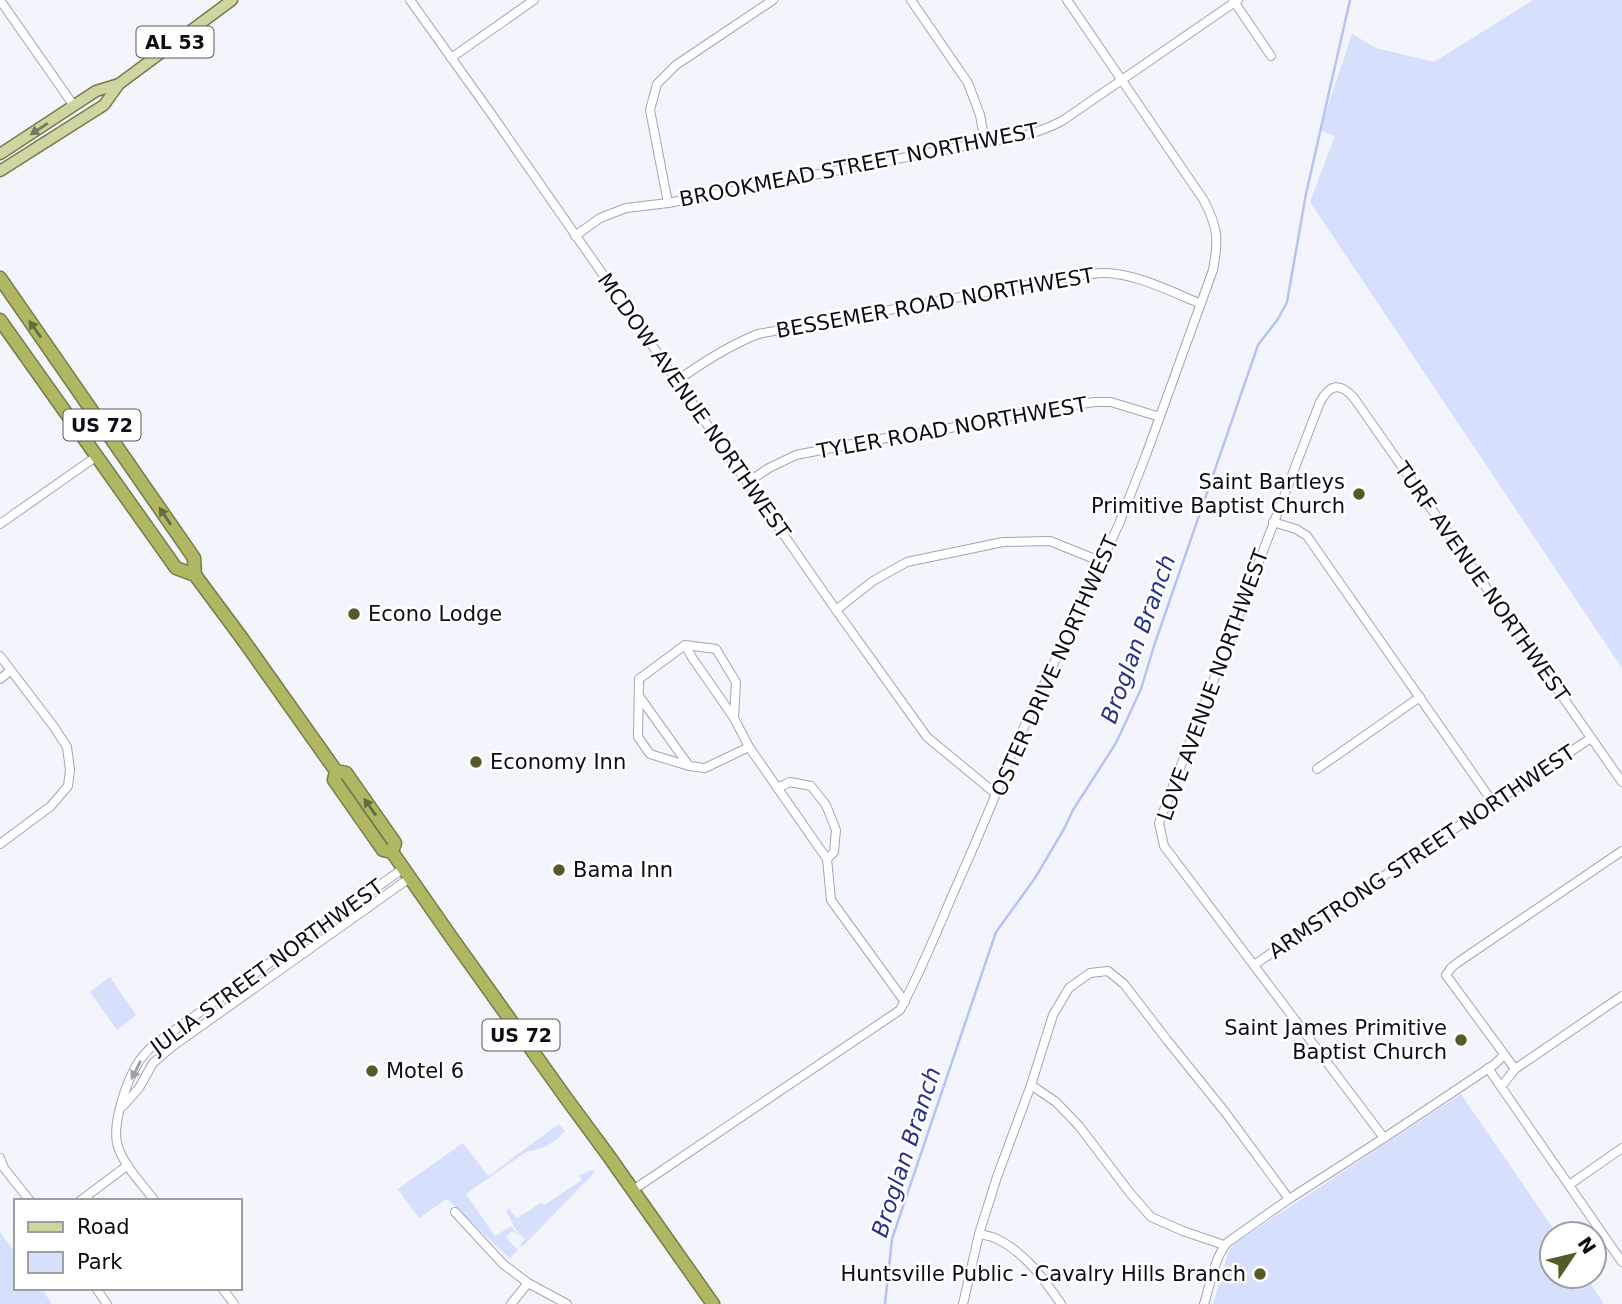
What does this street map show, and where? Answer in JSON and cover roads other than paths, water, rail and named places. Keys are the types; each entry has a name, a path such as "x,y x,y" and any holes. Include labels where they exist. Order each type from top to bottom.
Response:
{"highway":[{"name":"US 72","path":"0,278 194,558 195,575"},
{"name":"US 72","path":"0,320 176,568 195,575 336,771 346,773 360,792 395,843 392,852 713,1304"}],"main road":[{"name":"AL 53","path":"0,172 104,104 119,84 232,0"},
{"name":"AL 53","path":"0,154 96,91 119,84"}],"street":[{"path":"0,0 74,106"},
{"name":"MCDOW AVENUE NORTHWEST","path":"410,0 927,737 996,794"},
{"path":"451,58 534,0"},
{"path":"668,203 650,110 657,84 676,65 773,0"},
{"path":"911,0 968,83 980,115 985,142"},
{"name":"OSTER DRIVE NORTHWEST","path":"633,1190 900,1010 914,985 1011,755 1119,524 1160,417 1213,270 1217,232 1203,199 1067,0"},
{"path":"1235,1 1271,56"},
{"name":"BROOKMEAD STREET NORTHWEST","path":"575,236 600,218 626,208 668,203 1017,138 1051,127 1235,1"},
{"name":"BESSEMER ROAD NORTHWEST","path":"677,381 713,355 758,334 1081,275 1104,273 1125,276 1201,304"},
{"name":"LOVE AVENUE NORTHWEST","path":"1337,387 1326,391 1320,402 1159,823 1164,846 1384,1138"},
{"name":"TURF AVENUE NORTHWEST","path":"1337,387 1347,390 1354,398 1622,782"},
{"name":"TYLER ROAD NORTHWEST","path":"748,482 769,468 796,456 867,440 946,429 1081,404 1111,402 1160,417"},
{"path":"0,524 97,456"},
{"path":"1273,522 1296,529 1307,536 1494,804"},
{"path":"836,610 873,581 907,562 1003,542 1050,541 1102,562"},
{"path":"685,645 749,747 827,859 831,900 905,1002"},
{"path":"733,718 736,682 716,649 685,645 639,679 638,737 650,754 705,768 749,747"},
{"path":"0,656 67,747 71,770 68,786 51,806 0,844"},
{"path":"0,678 10,671"},
{"path":"639,696 689,766"},
{"path":"1317,769 1420,697"},
{"name":"ARMSTRONG STREET NORTHWEST","path":"1254,965 1591,738"},
{"path":"777,788 790,782 811,786 826,805 836,830 834,852 827,859"},
{"path":"1515,1069 1447,975 1457,963 1622,851"},
{"name":"JULIA STREET NORTHWEST","path":"121,1109 139,1088 153,1063 173,1046 408,873"},
{"name":"JULIA STREET NORTHWEST","path":"154,1199 128,1165 118,1145 116,1127 125,1092 138,1063 152,1046 408,873"},
{"path":"962,1304 979,1234 1053,1015 1069,988 1090,973 1108,971 1124,984 1225,1112 1289,1199"},
{"path":"1501,1087 1515,1069 1622,996"},
{"path":"1204,1304 1224,1245 1504,1055"},
{"path":"1488,1068 1621,1259"},
{"path":"1031,1085 1056,1102 1079,1126 1151,1217 1224,1245"},
{"path":"1569,1185 1622,1148"},
{"path":"1,1161 28,1199"},
{"path":"83,1199 128,1165"},
{"path":"456,1212 503,1264 528,1283 567,1304"},
{"path":"979,1234 995,1238 1020,1254 1061,1304"},
{"path":"511,1304 528,1283"}],"waterway":[{"name":"Broglan Branch","path":"885,1304 892,1239 996,932 1035,878 1073,810 1116,743 1141,689 1258,345 1287,302 1306,194 1350,0"}],"place":[{"name":"Saint Bartleys Primitive Baptist Church","path":"1359,494"},
{"name":"Econo Lodge","path":"354,614"},
{"name":"Economy Inn","path":"476,762"},
{"name":"Bama Inn","path":"559,870"},
{"name":"Saint James Primitive Baptist Church","path":"1461,1040"},
{"name":"Motel 6","path":"372,1071"},
{"name":"Huntsville Public - Cavalry Hills Branch","path":"1260,1274"}]}
